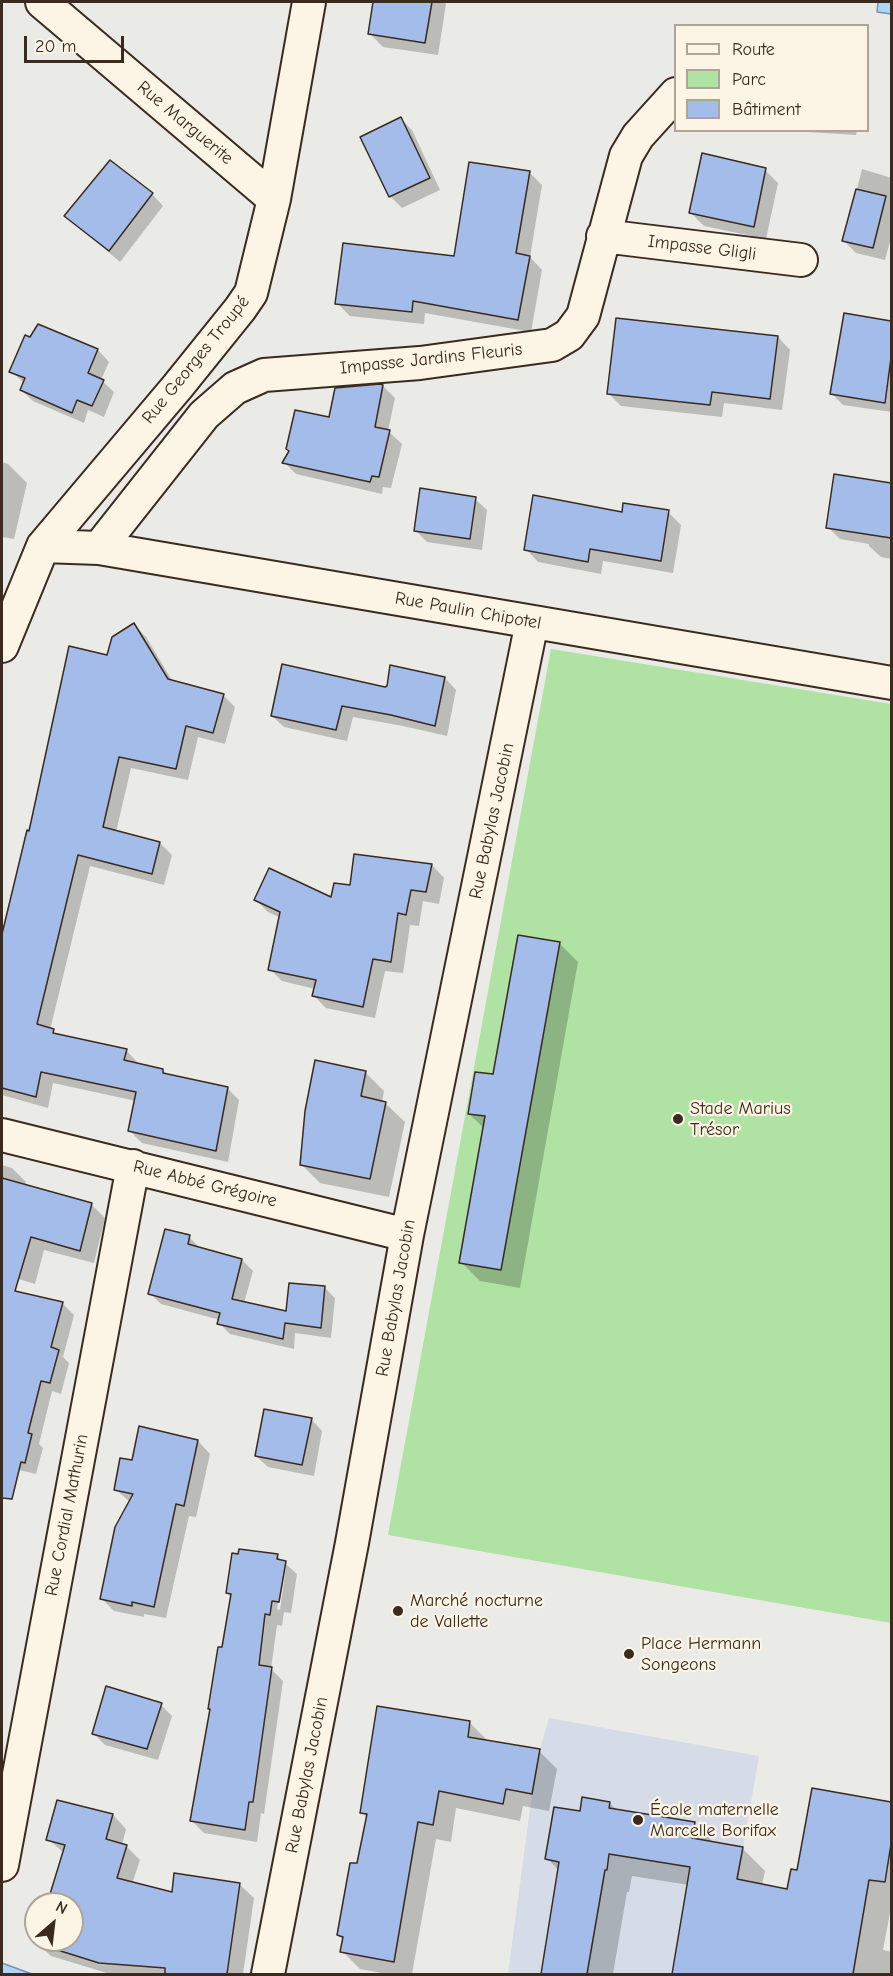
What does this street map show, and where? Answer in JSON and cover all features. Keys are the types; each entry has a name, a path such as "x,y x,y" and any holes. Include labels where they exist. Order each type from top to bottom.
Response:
{"street":[{"name":"Rue Marguerite","path":"42,2 274,199"},
{"name":"Rue Georges Troupé","path":"2,646 43,546 240,309 250,293 274,199 309,2"},
{"name":"Impasse Jardins Fleuris","path":"99,548 204,415 235,388 264,375 420,363 552,345 569,335 583,316 626,156 638,136 674,95"},
{"name":"Impasse Gligli","path":"603,237 801,260"},
{"name":"Rue Paulin Chipotel","path":"43,546 99,548 891,683"},
{"name":"Rue Babylas Jacobin","path":"268,1974 352,1543 407,1235 532,622"},
{"name":"Rue Abbé Grégoire","path":"2,1135 407,1235"},
{"name":"Rue Cordial Mathurin","path":"2,1865 133,1166"}],"shaded area":[{"name":"École maternelle Marcelle Borifax","path":"549,1718 759,1756 721,1974 508,1974 532,1794 540,1749"}],"green space":[{"name":"Stade Marius Trésor","path":"551,649 891,704 891,1623 388,1535"}],"water":[{"path":"878,2 891,2 891,14 877,12"},
{"path":"2,1963 21,1970 32,1974 2,1974"}],"building":[{"path":"373,2 432,2 425,43 368,34"},
{"path":"401,117 430,178 389,197 360,137"},
{"path":"702,153 766,168 754,227 689,213"},
{"path":"110,160 153,193 109,251 64,216"},
{"path":"469,162 530,171 516,253 530,256 518,320 413,301 412,312 335,304 343,243 454,256"},
{"path":"856,189 886,196 873,248 842,241"},
{"path":"844,313 891,321 891,358 885,403 830,394"},
{"path":"616,318 778,336 770,399 712,392 710,405 607,394"},
{"path":"38,324 98,349 88,373 104,380 92,406 77,400 72,413 20,390 25,378 9,372 25,335 30,337"},
{"path":"383,385 375,427 390,430 379,477 372,476 370,482 282,463 289,451 286,449 295,410 329,417 335,388"},
{"path":"834,474 891,483 891,538 826,528"},
{"path":"420,488 476,497 470,539 414,531"},
{"path":"533,495 622,512 623,503 669,510 661,561 590,549 588,562 524,550"},
{"path":"134,623 168,679 224,694 213,733 186,726 176,769 119,757 103,827 160,842 152,874 78,855 37,1024 54,1029 53,1033 127,1049 124,1060 163,1069 163,1073 228,1087 216,1151 128,1131 136,1092 41,1072 36,1097 2,1088 2,934 27,830 29,831 69,646 107,655 112,637"},
{"path":"282,664 385,687 390,665 445,677 435,726 342,706 336,730 271,716"},
{"path":"354,854 432,864 426,892 411,890 406,915 398,913 391,962 373,959 363,1007 312,996 316,980 268,970 280,912 254,900 269,868 331,897 334,883 350,885"},
{"path":"518,935 560,942 501,1270 459,1263 485,1116 468,1114 475,1072 493,1074"},
{"path":"315,1060 366,1071 361,1096 386,1102 370,1179 300,1165 305,1111"},
{"path":"2,1178 92,1203 80,1251 31,1237 15,1291 63,1302 51,1347 59,1350 50,1383 41,1381 28,1433 32,1434 25,1463 21,1462 12,1499 2,1498"},
{"path":"165,1229 190,1235 188,1244 242,1259 232,1299 286,1311 289,1283 325,1286 321,1328 285,1323 283,1339 217,1324 220,1313 148,1294"},
{"path":"264,1409 312,1418 302,1465 255,1456"},
{"path":"139,1426 198,1440 184,1506 176,1504 154,1607 132,1602 132,1606 100,1599 115,1527 133,1494 114,1490 120,1458 132,1460"},
{"path":"239,1549 278,1554 277,1559 286,1561 279,1602 272,1601 270,1615 265,1614 259,1665 272,1667 253,1802 249,1802 245,1830 190,1821 210,1709 208,1709 218,1647 222,1647 231,1594 226,1593 232,1553 238,1554"},
{"path":"106,1686 162,1703 147,1749 92,1734"},
{"path":"377,1706 470,1721 468,1737 540,1749 532,1794 506,1789 503,1804 439,1791 433,1825 418,1822 394,1962 340,1952 343,1937 337,1935 350,1863 357,1863 367,1814 360,1813"},
{"path":"812,1788 891,1802 891,1844 885,1882 869,1880 853,1974 672,1974 690,1867 609,1854 587,1974 541,1974 559,1862 545,1859 554,1807 580,1811 582,1797 610,1802 609,1808 695,1822 692,1838 743,1847 737,1879 787,1889 791,1869 797,1870"},
{"path":"57,1800 113,1814 106,1839 127,1845 117,1878 172,1892 174,1873 240,1883 227,1974 165,1974 165,1968 99,1963 64,1952 84,1952 84,1892 51,1892 65,1845 46,1840"}],"place":[{"name":"Stade Marius Trésor","path":"678,1119"},
{"name":"Marché nocturne de Vallette","path":"398,1611"},
{"name":"Place Hermann Songeons","path":"629,1654"},
{"name":"École maternelle Marcelle Borifax","path":"638,1820"}]}
